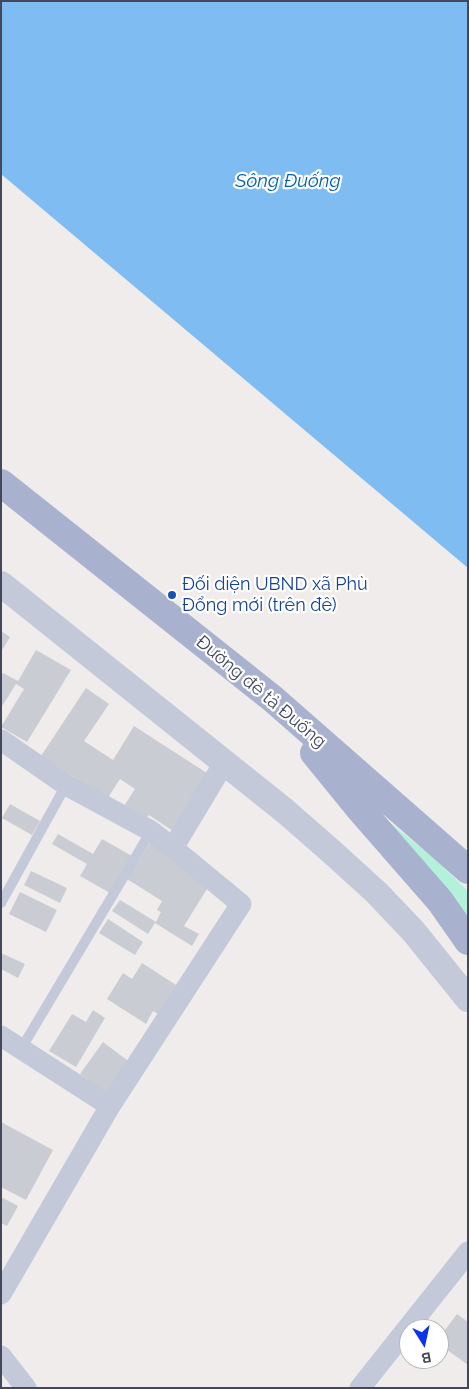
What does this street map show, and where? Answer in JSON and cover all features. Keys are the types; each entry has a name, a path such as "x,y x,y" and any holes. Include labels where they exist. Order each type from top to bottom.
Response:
{"main road":[{"name":"Đường đê tả Đuống","path":"1,482 273,699 468,870"},
{"path":"1,492 27,503"},
{"path":"273,699 301,737 358,806 440,901 468,941"}],"street":[{"path":"1,584 306,829 377,893 414,932 468,999"},
{"path":"1,740 66,785 151,831 241,904 110,1106 1,1294"},
{"path":"173,848 224,763"},
{"path":"1,1036 110,1106"},
{"path":"360,1388 468,1252"},
{"path":"1,1356 26,1388"}],"lane":[{"path":"1,902 66,785"},
{"path":"21,1049 151,831"}],"green space":[{"path":"367,804 436,860 468,891 468,932"}],"water":[{"name":"Sông Đuống","path":"1,1 468,1 468,568 1,174"}],"building":[{"path":"1,631 10,637 1,652"},
{"path":"36,650 71,670 27,742 1,727 24,689 16,684 1,708 1,676 3,673 18,681"},
{"path":"86,688 109,704 84,741 113,760 134,726 210,775 173,831 149,815 144,823 122,809 135,789 120,779 107,799 41,756"},
{"path":"10,804 40,821 32,835 2,818"},
{"path":"58,834 93,854 102,839 132,856 110,893 80,876 87,864 52,844"},
{"path":"150,843 212,881 184,926 199,934 192,946 155,923 148,934 112,911 120,900 156,922 161,912 157,910 162,901 127,879"},
{"path":"31,871 67,888 60,903 24,885"},
{"path":"20,892 57,910 46,932 9,914"},
{"path":"108,919 143,942 135,955 99,933"},
{"path":"1,953 25,964 18,978 1,969"},
{"path":"142,963 176,985 163,1017 153,1011 146,1024 107,999 123,973 132,979"},
{"path":"93,1010 105,1018 76,1067 49,1051 72,1014 86,1022"},
{"path":"103,1042 131,1063 108,1094 80,1074"},
{"path":"1,1122 53,1150 26,1200 1,1187"},
{"path":"1,1197 18,1206 7,1226 1,1223"},
{"path":"457,1314 468,1322 468,1365 449,1351 449,1325"}],"place":[{"name":"Đối diện UBND xã Phù Đổng mới (trên đê)","path":"172,595"}]}
